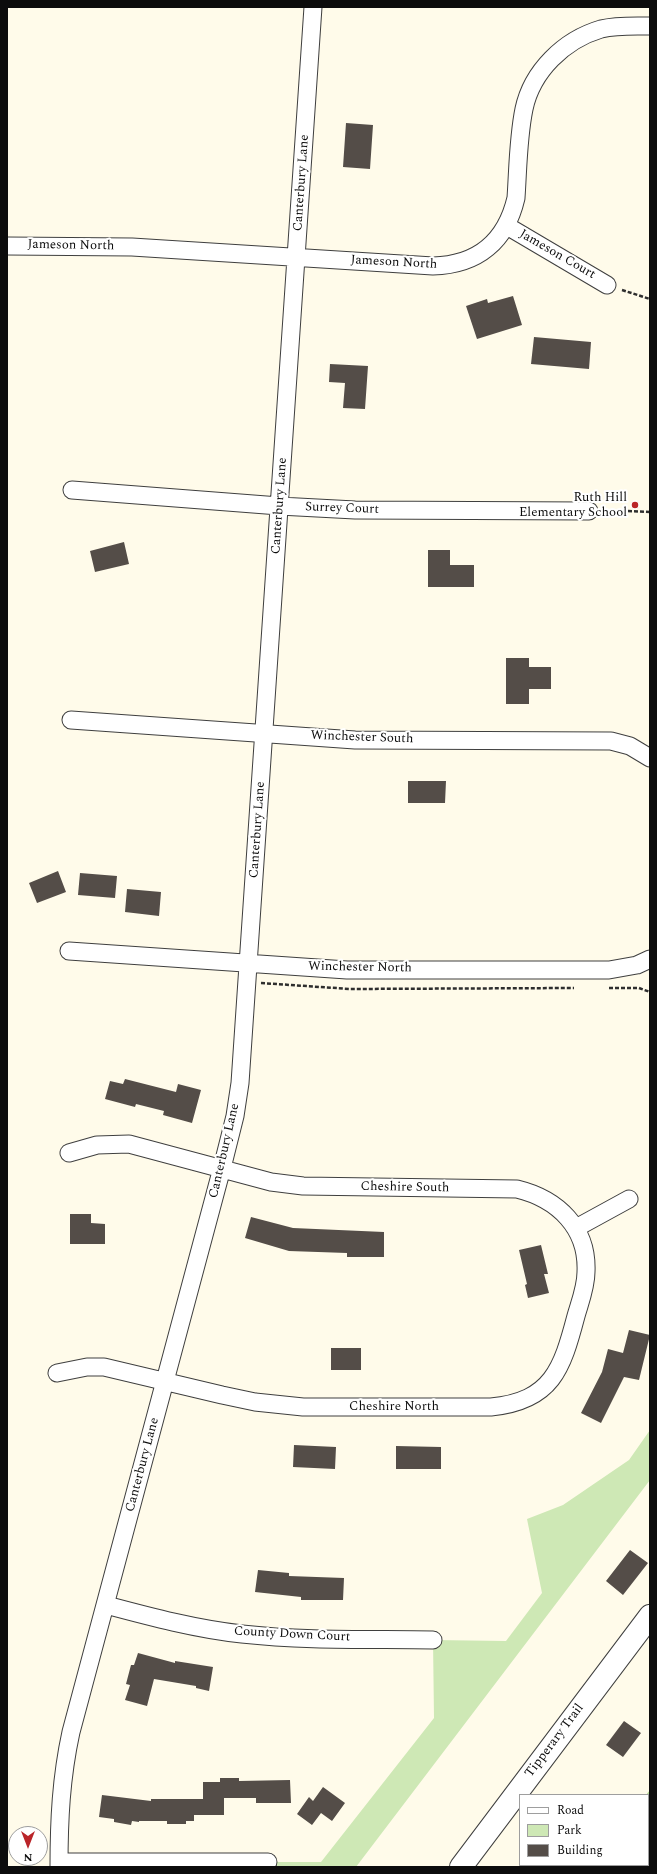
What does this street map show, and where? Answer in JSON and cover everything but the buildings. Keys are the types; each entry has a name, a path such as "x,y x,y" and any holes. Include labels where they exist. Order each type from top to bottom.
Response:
{"street":[{"name":"Canterbury Lane","path":"59,1865 60,1799 65,1761 92,1634 106,1605 222,1168 235,1116 240,1083 313,7"},
{"name":"Jameson North","path":"7,246 132,247 446,266 465,262 482,253 496,240 507,226 513,212 516,198 524,108 530,90 540,72 552,58 567,45 584,36 602,29 621,26 650,26"},
{"name":"Jameson Court","path":"507,226 607,285"},
{"name":"Surrey Court","path":"72,490 280,506 355,510 589,511"},
{"name":"Winchester South","path":"71,720 355,740 611,741 630,746 650,758"},
{"name":"Winchester North","path":"69,951 347,970 610,970 630,967 650,959"},
{"name":"Cheshire South","path":"69,1153 97,1145 129,1144 271,1182 303,1186 517,1189 532,1193 550,1201 565,1214 576,1228 582,1244 586,1273 576,1318"},
{"path":"576,1228 629,1199"},
{"name":"Cheshire North","path":"57,1373 69,1369 104,1367 255,1402 303,1407 491,1407 509,1405 523,1401 548,1384 564,1359 576,1318"},
{"name":"County Down Court","path":"106,1605 187,1625 242,1634 292,1638 433,1640"},
{"name":"Tipperary Trail","path":"461,1867 650,1616"},
{"path":"59,1865 268,1862"}],"path":[{"path":"607,285 650,300"},
{"path":"628,511 650,512"}],"green space":[{"path":"650,1430 650,1480 356,1867 269,1867 268,1862 321,1862 434,1718 433,1640 506,1641 542,1593 527,1519 563,1505 629,1460"},
{"path":"650,1790 650,1867 592,1867 649,1866 649,1794 647,1794"}],"place":[{"name":"Ruth Hill Elementary School","path":"635,505"}]}
